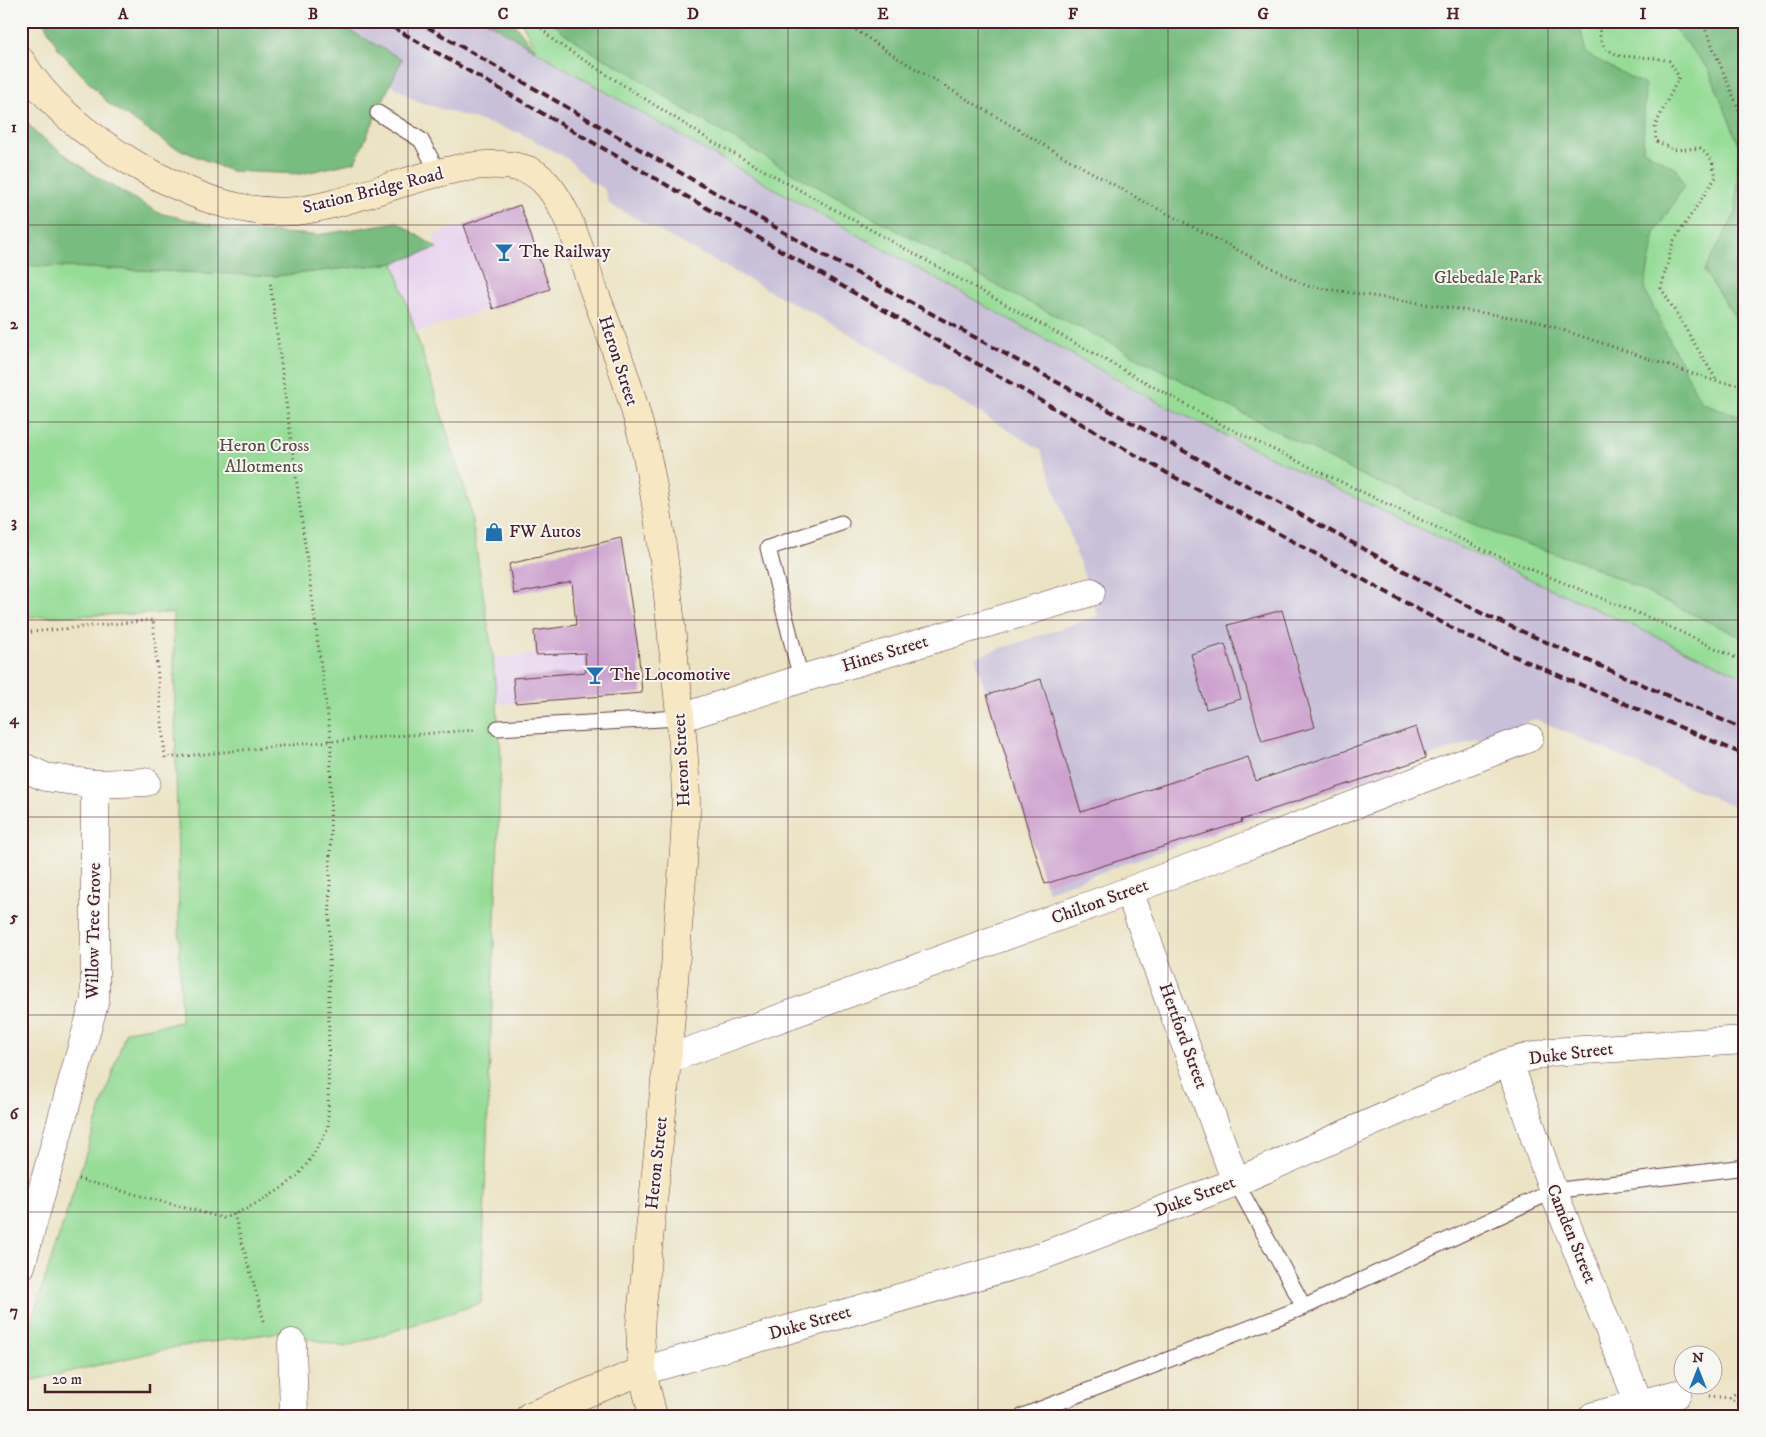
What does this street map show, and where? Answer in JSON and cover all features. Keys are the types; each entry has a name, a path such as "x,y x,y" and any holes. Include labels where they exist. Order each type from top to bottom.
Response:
{"street":[{"name":"Station Bridge Road","path":"21,61 29,74 68,118 108,148 194,195 240,209 296,211 347,200 384,187 471,167 503,165 534,173"},
{"name":"Heron Street","path":"534,173 549,186 564,212 625,374 651,475 667,587 680,718 686,808 668,1059 640,1326 642,1371 653,1416"},
{"name":"Hines Street","path":"680,718 801,679 1091,592"},
{"name":"Chilton Street","path":"668,1059 1129,891 1528,738"},
{"path":"21,766 45,777 95,784 146,782"},
{"name":"Willow Tree Grove","path":"21,1266 46,1170 95,1000 95,784"},
{"name":"Hertford Street","path":"1129,891 1236,1182"},
{"name":"Duke Street","path":"642,1371 1026,1262 1236,1182 1509,1062 1551,1052 1745,1040"},
{"name":"Camden Street","path":"1509,1062 1553,1190 1639,1403"},
{"path":"292,1343 294,1416"},
{"path":"530,1416 642,1371"},
{"path":"1592,1416 1678,1394"}],"lane":[{"path":"378,113 421,140 439,174"},
{"path":"801,679 768,548 841,523"},
{"path":"498,728 680,718"},
{"path":"1023,1416 1304,1307 1553,1190 1745,1167"},
{"path":"1236,1182 1304,1307"}],"path":[{"path":"535,21 554,41 713,142 1226,427 1484,550 1657,621 1745,662"},
{"path":"852,21 856,30 891,54 1059,154 1141,200 1307,286 1536,321 1718,382 1745,385"},
{"path":"1602,21 1599,34 1604,48 1620,56 1656,58 1669,62 1679,77 1655,126 1656,141 1674,150 1700,148 1712,160 1716,177 1672,242 1661,288 1718,382"},
{"path":"1702,21 1745,124"},
{"path":"46,1170 223,1218 245,1210 296,1176 318,1148 328,1127 331,741 270,281"},
{"path":"21,633 153,620 165,758 331,741 498,728"},
{"path":"234,1214 265,1324"},
{"path":"1730,1398 1745,1384"},
{"path":"1678,1394 1730,1398 1745,1408"}],"shaded area":[{"path":"43,21 486,21 698,146 1165,406 1435,536 1745,677 1745,812 1536,719 1048,891 975,657 1098,616 1041,450 841,329 609,204 604,188 591,182 568,159 520,133 416,101 391,84 355,162 301,174 230,171 170,145 109,104 59,50"},
{"path":"520,205 550,289 417,332 394,263 437,248 434,235"},
{"name":"The Locomotive","path":"638,648 642,693 496,704 493,657"}],"green space":[{"path":"43,21 332,21 402,59 355,162 301,174 230,171 170,145 109,104 59,50"},
{"path":"486,21 512,21 536,51"},
{"name":"Glebedale Park","path":"521,21 1745,21 1745,677 1435,536 1165,406 698,146 536,51"},
{"name":"Glebedale Park","path":"551,21 1579,21 1586,54 1645,85 1643,150 1677,169 1684,186 1655,233 1644,289 1701,402 1745,418 1745,639 1587,564 1496,534 1361,475 1103,339 1018,297 789,171 682,108 633,74 592,52 563,32"},
{"path":"1668,21 1745,21 1745,332 1704,271 1736,213 1739,145 1709,70"},
{"path":"21,115 37,134 95,176 159,213 233,230 317,235 397,222 437,248 394,263 275,276 21,265"},
{"name":"Heron Cross Allotments","path":"394,263 469,503 493,657 501,756 481,1303 344,1347 281,1332 176,1347 21,1383 21,1352 126,1031 181,1022 173,613 21,617 21,265 275,276"}],"building":[{"path":"520,205 550,289 493,309 464,225"},
{"path":"621,538 638,648 642,693 515,703 513,678 586,672 585,653 536,655 534,631 576,625 572,582 514,594 509,564"},
{"path":"1282,610 1315,727 1262,742 1228,625"},
{"path":"1225,644 1241,699 1206,709 1191,654"},
{"path":"1041,679 1081,812 1248,757 1256,781 1416,727 1426,758 1241,820 1242,822 1045,884 987,695"}],"railway":[{"path":"382,21 1167,473 1467,636 1745,755"},
{"path":"417,21 820,253 1485,615 1745,730"}],"place":[{"name":"The Railway","path":"504,252"},
{"name":"FW Autos","path":"494,532"},
{"name":"The Locomotive","path":"595,675"}]}
